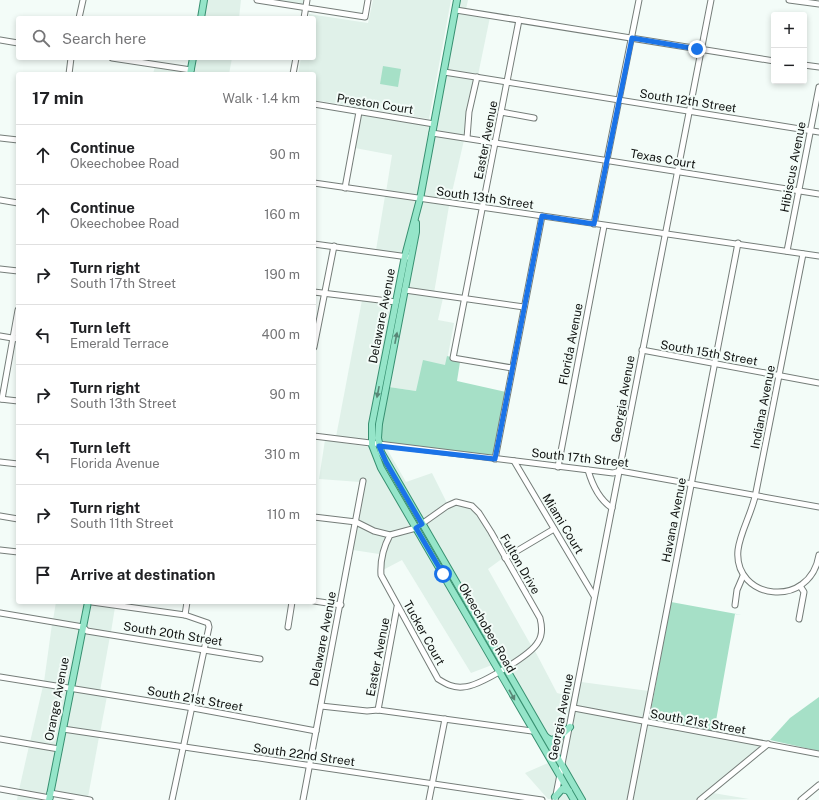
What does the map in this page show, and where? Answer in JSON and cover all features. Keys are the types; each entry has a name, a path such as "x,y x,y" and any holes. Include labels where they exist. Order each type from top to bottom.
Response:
{"main road":[{"path":"201,16 204,0"},
{"name":"Delaware Avenue","path":"372,445 372,424 396,302 416,232 416,217 457,0"},
{"path":"190,72 193,60"},
{"name":"Delaware Avenue","path":"379,446 379,424 405,290 408,257"},
{"name":"Okeechobee Road","path":"372,445 381,468 500,672 532,731 574,800"},
{"name":"Okeechobee Road","path":"379,446 386,462 582,800"},
{"name":"Orange Avenue","path":"50,797 88,604"},
{"path":"546,737 554,741 557,740 570,727"},
{"path":"555,798 562,789 569,791"}],"street":[{"path":"79,16 83,0"},
{"path":"257,0 365,17 368,0"},
{"path":"304,16 307,0"},
{"path":"594,224 639,0"},
{"path":"789,0 819,4"},
{"name":"Georgia Avenue","path":"555,798 620,471 664,234 711,1"},
{"path":"456,10 771,61"},
{"name":"Easter Avenue","path":"512,368 453,358 519,20"},
{"path":"0,40 16,43"},
{"path":"69,72 71,60"},
{"path":"123,60 190,72"},
{"path":"293,72 296,60"},
{"path":"807,65 819,67"},
{"name":"South 12th Street","path":"444,72 819,132"},
{"path":"466,138 469,112 477,77"},
{"name":"Hibiscus Avenue","path":"787,251 819,87"},
{"name":"Preston Court","path":"316,104 434,124"},
{"path":"345,188 359,112"},
{"path":"501,112 534,118"},
{"name":"Texas Court","path":"432,132 819,194"},
{"path":"0,138 16,140"},
{"name":"South 13th Street","path":"316,183 819,256"},
{"path":"0,200 16,203"},
{"path":"495,459 542,216"},
{"name":"Florida Avenue","path":"558,467 604,226"},
{"path":"316,244 408,257"},
{"name":"Havana Avenue","path":"630,800 738,244"},
{"path":"316,337 334,246"},
{"name":"Indiana Avenue","path":"743,576 739,563 738,550 756,495 803,254"},
{"path":"0,269 16,271"},
{"path":"405,290 524,307"},
{"path":"316,292 396,302"},
{"path":"0,336 15,338 1,399 16,401"},
{"name":"South 15th Street","path":"642,350 819,383"},
{"name":"South 17th Street","path":"316,436 379,446 558,467 613,473 620,471 756,495 819,508"},
{"name":"Miami Court","path":"514,461 594,596"},
{"path":"0,462 16,464"},
{"path":"588,470 590,480 605,504 612,508"},
{"name":"Delaware Avenue","path":"303,800 341,605 363,481"},
{"name":"Fulton Drive","path":"390,535 416,528 446,506 456,502 472,506 479,513 540,618 542,626 540,637 533,650 505,667 500,672"},
{"path":"0,516 16,519"},
{"path":"316,517 356,522 374,531 390,535"},
{"path":"505,558 554,529"},
{"name":"Tucker Court","path":"390,535 383,549 380,565 381,575 397,607 438,679 454,687 472,686 500,672"},
{"path":"0,550 16,552"},
{"path":"735,605 737,590 743,576 758,588 773,592 790,592 800,586 814,573 819,555"},
{"path":"799,619 804,592 800,586"},
{"path":"316,601 341,605"},
{"path":"106,604 185,615 208,623 205,649 172,800"},
{"path":"185,615 187,604"},
{"path":"288,628 292,604"},
{"name":"Easter Avenue","path":"378,710 397,607"},
{"name":"South 20th Street","path":"0,613 83,627 87,631 205,649 260,660"},
{"name":"South 21st Street","path":"0,677 193,708 316,731"},
{"path":"321,706 367,711 378,710 532,731"},
{"name":"South 21st Street","path":"574,708 819,754"},
{"path":"429,800 445,719"},
{"name":"South 22nd Street","path":"63,729 542,800"},
{"path":"0,739 59,749"},
{"path":"700,800 768,744"},
{"path":"801,800 819,785"},
{"path":"0,789 50,797 90,800"}],"shaded area":[{"path":"207,0 241,0 239,16 203,16"},
{"path":"271,0 304,0 304,5"},
{"path":"373,0 451,0 429,119 316,100 316,72 298,72 301,60 316,60 316,16 309,16 309,14 368,23"},
{"path":"460,0 468,0 466,9 458,8"},
{"path":"457,12 490,17 478,75 446,70"},
{"path":"196,60 232,60 229,72 193,72"},
{"path":"155,66 188,71 188,72 154,72"},
{"path":"446,75 474,79 464,135 435,131"},
{"path":"361,115 431,126 418,197 386,192 392,155 355,148"},
{"path":"434,135 464,140 450,201 422,197"},
{"path":"385,196 417,201 403,254 376,250"},
{"path":"421,201 449,206 434,293 408,289 419,232 418,217"},
{"path":"407,293 443,298 438,320 454,323 446,366 416,391 389,387"},
{"path":"362,300 393,304 370,442 336,437"},
{"path":"325,440 370,447 379,469 413,527 390,532 375,529 358,521 365,480 361,479 360,482 319,479"},
{"path":"382,448 387,449 406,482 432,473 447,503 423,521 388,462"},
{"path":"457,504 470,508 477,514 503,558 488,569 532,647 506,664 426,525 448,507"},
{"path":"358,525 387,536 379,554 353,550"},
{"path":"415,531 492,665 471,673 402,560 383,570 385,550 392,537"},
{"path":"56,604 85,604 81,624 53,620"},
{"path":"90,604 115,607 111,632 88,629 85,626"},
{"path":"52,624 80,628 69,686 44,682"},
{"path":"84,631 110,636 100,691 73,686"},
{"path":"535,651 557,693 573,697 560,760 508,668"},
{"path":"581,682 649,691 643,720 576,707"},
{"path":"43,686 68,690 57,746 30,742"},
{"path":"73,690 107,696 100,733 65,727"},
{"path":"576,711 643,724 628,800 584,800 564,766"},
{"path":"648,725 762,745 696,800 633,800"},
{"path":"65,732 99,737 88,797 53,792"},
{"path":"531,733 557,775 553,799 548,799 525,773 548,763"},
{"path":"29,746 56,751 48,795 19,790"},
{"path":"561,781 571,800 557,800"},
{"path":"713,793 749,799 704,800"},
{"path":"18,794 47,800 17,800"}],"green space":[{"path":"383,66 401,69 398,87 380,84"},
{"path":"447,356 451,357 450,360 460,362 457,381 506,392 493,457 381,442 381,425 389,387 416,391 423,360 445,365"},
{"path":"671,602 742,615 735,614 714,732 649,721"},
{"path":"819,697 819,751 770,740 790,718"}],"route":[{"path":"443,574 416,528 422,524 386,462 379,446 495,459 542,216 594,224 632,38 697,49"}]}
